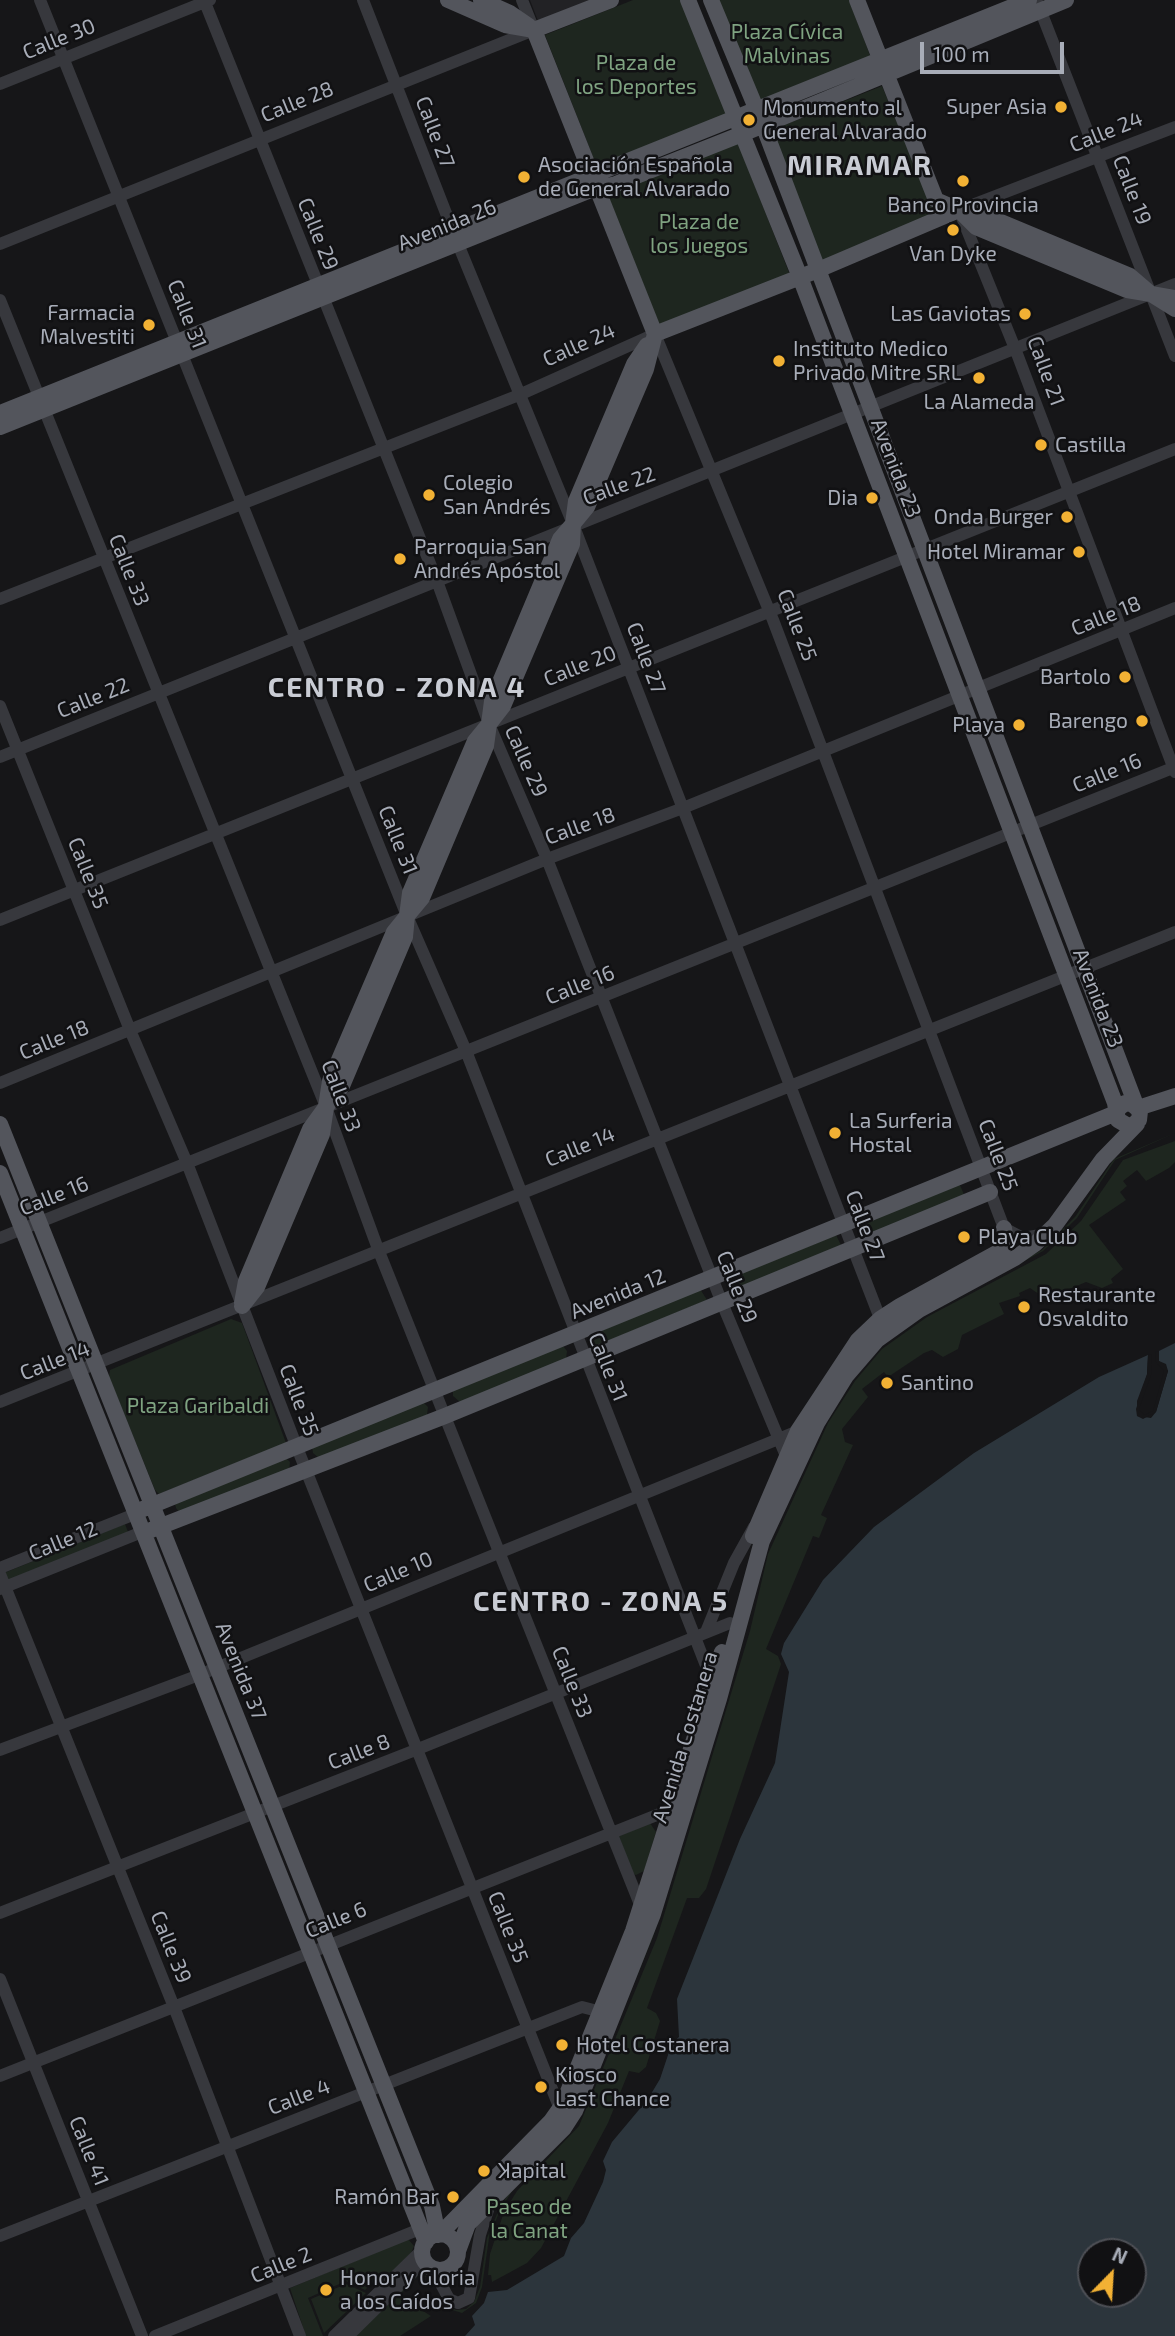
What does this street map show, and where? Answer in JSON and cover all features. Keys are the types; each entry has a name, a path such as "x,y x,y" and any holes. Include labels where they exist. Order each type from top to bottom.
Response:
{"main road":[{"path":"448,0 505,25 534,30"},
{"path":"481,0 510,13 534,30"},
{"name":"Calle 28","path":"534,30 611,0"},
{"name":"Avenida 23","path":"688,0 747,113 763,125 1137,1114"},
{"name":"Avenida 23","path":"711,0 747,113 742,134 853,415 1117,1112"},
{"path":"857,0 936,200 959,210 976,227 1128,290 1175,298"},
{"name":"Avenida 26","path":"0,413 41,403 596,182 742,134 883,67 1035,3 1066,0"},
{"name":"Calle 25","path":"534,30 655,334"},
{"name":"Avenida 26","path":"596,182 747,113 883,67"},
{"name":"Calle 24","path":"655,334 959,210"},
{"path":"1152,294 1175,309"},
{"path":"242,1306 251,1269 310,1129 326,1107 330,1081 394,932 407,916 410,893 469,753 489,724 492,701 555,552 573,524 576,501 629,376 655,334"},
{"name":"Avenida 26","path":"0,427 41,403"},
{"path":"1117,1112 1123,1126 1137,1114 1175,1097"},
{"name":"Avenida 12","path":"135,1514 151,1503 845,1226 1117,1112"},
{"name":"Avenida Costanera","path":"882,1326 1014,1258 1046,1234 1137,1114"},
{"name":"Avenida 37","path":"0,1124 432,2206 430,2246"},
{"name":"Avenida 37","path":"0,1173 365,2091 430,2246"},
{"path":"142,1532 161,1528 445,1416 990,1192"},
{"name":"Avenida Costanera","path":"458,2251 468,2224 568,2123 607,2013 671,1809 716,1688 762,1541 804,1433 841,1363 882,1326 998,1253 1006,1242 1004,1228"},
{"name":"Avenida Costanera","path":"430,2246 560,2109 653,1914 688,1803 743,1569 760,1514 786,1457 804,1433"},
{"path":"453,2240 458,2251 450,2267 430,2246 453,2240"}],"street":[{"name":"Calle 31","path":"40,0 407,916 466,1051 639,1498 700,1635 716,1688"},
{"name":"Calle 27","path":"363,0 455,237 573,524 882,1326"},
{"name":"Calle 25","path":"522,0 534,30"},
{"name":"Calle 30","path":"0,83 206,1"},
{"name":"Calle 29","path":"206,1 436,581 489,724 547,859 712,1279 786,1457"},
{"name":"Calle 19","path":"1035,3 1099,157 1175,356"},
{"name":"Calle 28","path":"0,244 534,30"},
{"name":"Calle 24","path":"959,210 1175,127"},
{"name":"Calle 21","path":"959,210 1016,351 1174,769"},
{"name":"Calle 22","path":"0,757 573,524 712,472 1016,351 1175,284"},
{"name":"Calle 33","path":"0,300 326,1107 378,1249 641,1907"},
{"name":"Calle 25","path":"655,334 770,612 1004,1228"},
{"name":"Calle 24","path":"0,599 519,395 655,334"},
{"name":"Calle 20","path":"0,920 1175,449"},
{"name":"Calle 18","path":"0,1083 547,859 683,808 1175,608"},
{"name":"Calle 35","path":"0,706 130,1030 187,1163 560,2109"},
{"name":"Calle 16","path":"0,1238 1174,769"},
{"name":"Calle 14","path":"0,1402 97,1366 519,1192 1175,932"},
{"path":"1004,1228 1023,1238 1046,1234"},
{"name":"Calle 10","path":"0,1750 199,1675 499,1550 639,1498 779,1439 804,1433"},
{"name":"Calle 12","path":"0,1568 135,1514"},
{"path":"700,1635 760,1514"},
{"name":"Calle 12","path":"2,1583 142,1532"},
{"name":"Calle 39","path":"2,1583 174,2007 300,2336"},
{"name":"Calle 8","path":"0,1913 730,1623"},
{"name":"Calle 6","path":"0,2076 688,1803"},
{"name":"Calle 41","path":"0,1979 142,2336"},
{"name":"Calle 4","path":"0,2236 527,2027 582,2007 607,2013"},
{"path":"430,2246 449,2300 458,2303 469,2298 480,2235 491,2201"},
{"name":"Calle 2","path":"155,2336 281,2286 430,2246"},
{"name":"Avenida Costanera","path":"334,2336 430,2246"},
{"name":"Avenida Costanera","path":"348,2336 420,2265 430,2246"}],"shaded area":[{"path":"530,0 595,0 538,21"},
{"path":"1175,1343 1175,2336 465,2336 475,2325 472,2316 484,2303 488,2292 507,2290 564,2256 571,2238 584,2223 603,2182 606,2170 603,2161 612,2142 648,2099 660,2079 672,2043 679,2037 677,1999 740,1839 775,1763 789,1672 781,1654 784,1643 823,1580 874,1527 974,1453 1099,1377 1148,1355 1147,1375 1136,1409 1137,1416 1151,1418 1156,1412 1168,1371 1159,1361 1159,1351"}],"green space":[{"name":"Plaza de los Deportes","path":"633,0 681,0 727,116 597,167 545,35"},
{"name":"Plaza Cívica Malvinas","path":"718,0 849,0 871,58 759,103"},
{"path":"882,86 935,214 822,261 772,130"},
{"name":"Plaza de los Juegos","path":"738,143 790,275 660,326 607,194"},
{"path":"1175,1133 1115,1160 1077,1218 1043,1251 925,1314 880,1346 852,1379 825,1421 764,1553 731,1676 653,1937 579,2116 565,2136 514,2188 500,2210 489,2238 482,2287 476,2303 462,2313 449,2309 433,2289 447,2306 456,2310 466,2309 474,2302 480,2287 487,2238 499,2209 513,2187 564,2135 578,2115 651,1937 738,1646 762,1553 820,1426 850,1378 879,1345 924,1313 1042,1250 1075,1217 1114,1159"},
{"name":"Paseo de la Canat","path":"1175,1141 1175,1162 1169,1168 1146,1181 1137,1170 1123,1181 1127,1186 1120,1192 1126,1200 1089,1225 1123,1269 1111,1279 1113,1283 1102,1288 1086,1282 1046,1299 1030,1288 1019,1293 1020,1296 999,1303 1004,1314 962,1335 958,1349 943,1357 932,1350 924,1353 888,1377 884,1372 862,1389 868,1397 842,1429 845,1442 853,1445 821,1515 827,1518 819,1538 813,1536 766,1649 778,1656 781,1664 706,1889 699,1898 687,1898 647,2008 656,2013 660,2021 646,2067 639,2073 629,2071 608,2123 541,2248 527,2263 492,2282 491,2275 488,2275 490,2254 504,2212 517,2191 579,2126 657,1938 750,1631 768,1554 828,1423 855,1381 882,1349 927,1317 1046,1254 1081,1221 1123,1160"},
{"path":"959,1183 966,1199 869,1237 862,1230 862,1224"},
{"path":"836,1235 841,1245 740,1290 730,1284 730,1278"},
{"path":"700,1289 707,1300 596,1346 590,1341 589,1336"},
{"name":"Plaza Garibaldi","path":"231,1319 242,1323 286,1443 159,1494 155,1490 109,1377 110,1370"},
{"path":"563,1346 567,1351 566,1359 460,1402 453,1396 453,1390"},
{"path":"423,1402 428,1407 427,1415 319,1458 313,1453 312,1447"},
{"path":"285,1457 290,1462 289,1471 179,1512 176,1508 175,1503"},
{"path":"125,1524 128,1532 9,1580 4,1573"},
{"path":"650,1823 656,1832 644,1871 636,1875 633,1874 619,1836"},
{"path":"408,2239 414,2246 411,2253 379,2285 374,2281 365,2290 346,2281 308,2298 323,2336 306,2336 290,2288"},
{"path":"419,2274 428,2277 418,2276 399,2296 431,2316 400,2336 355,2336"},
{"path":"346,2284 366,2293 324,2333 311,2299"}],"pier":[{"path":"1159,1351 1159,1361 1166,1364 1168,1371 1156,1412 1143,1419 1137,1416 1137,1401 1147,1374 1148,1355 1152,1354 1151,1375 1139,1409 1144,1415 1153,1411 1164,1371 1156,1362 1155,1352"}],"place":[{"name":"Super Asia","path":"1061,107"},
{"name":"Monumento al General Alvarado","path":"749,120"},
{"name":"Asociación Española de General Alvarado","path":"524,177"},
{"name":"Banco Provincia","path":"963,181"},
{"name":"Van Dyke","path":"953,230"},
{"name":"Las Gaviotas","path":"1025,314"},
{"name":"Farmacia Malvestiti","path":"149,325"},
{"name":"Instituto Medico Privado Mitre SRL","path":"779,361"},
{"name":"La Alameda","path":"979,378"},
{"name":"Castilla","path":"1041,445"},
{"name":"Colegio San Andrés","path":"429,495"},
{"name":"Dia","path":"872,498"},
{"name":"Onda Burger","path":"1067,517"},
{"name":"Hotel Miramar","path":"1079,552"},
{"name":"Parroquia San Andrés Apóstol","path":"400,559"},
{"name":"Bartolo","path":"1125,677"},
{"name":"Barengo","path":"1142,721"},
{"name":"Playa","path":"1019,725"},
{"name":"La Surferia Hostal","path":"835,1133"},
{"name":"Playa Club","path":"964,1237"},
{"name":"Restaurante Osvaldito","path":"1024,1307"},
{"name":"Santino","path":"887,1383"},
{"name":"Hotel Costanera","path":"562,2045"},
{"name":"Kiosco Last Chance","path":"541,2087"},
{"name":"Ʞapital","path":"484,2171"},
{"name":"Ramón Bar","path":"453,2197"},
{"name":"Honor y Gloria a los Caídos","path":"326,2290"}],"district":[{"name":"MIRAMAR","path":"860,166"},
{"name":"CENTRO - ZONA 4","path":"397,688"},
{"name":"CENTRO - ZONA 5","path":"601,1602"}]}
